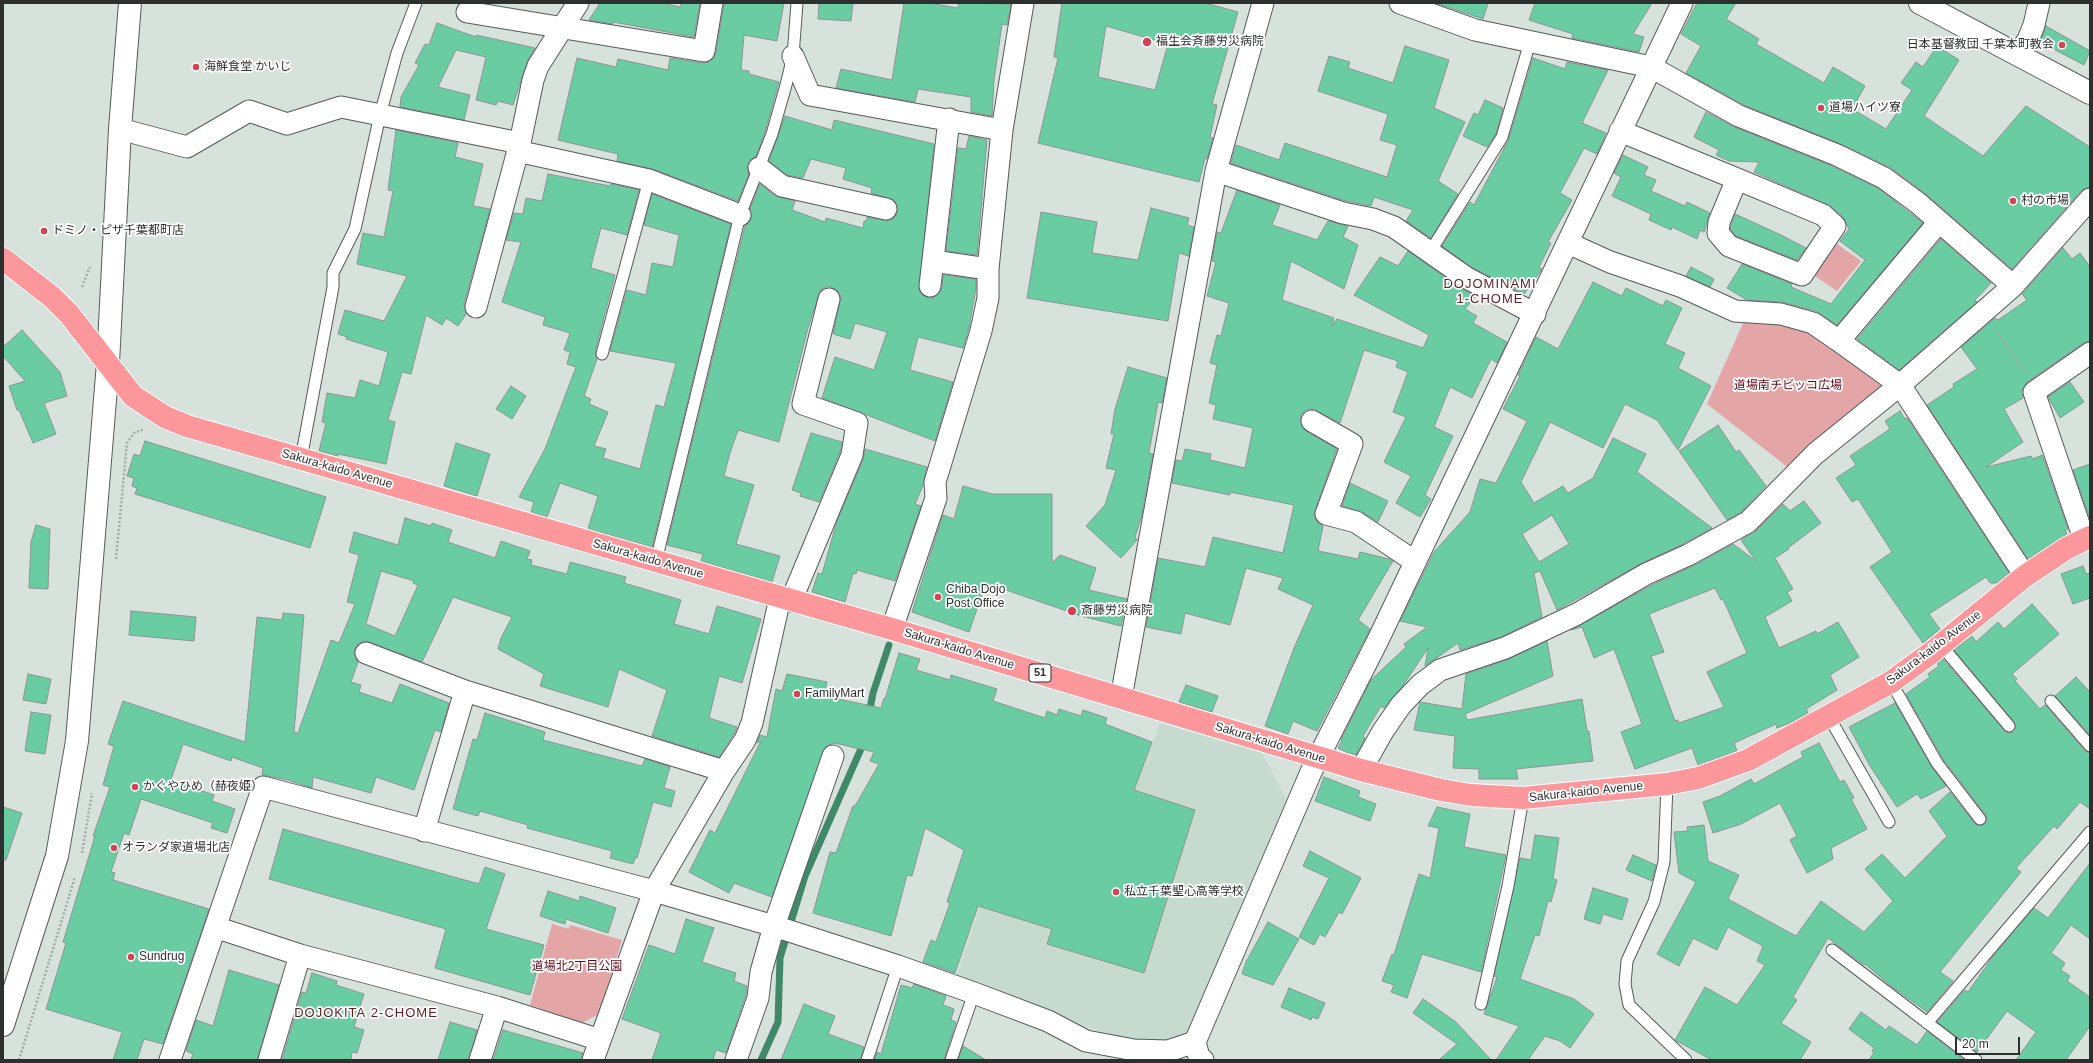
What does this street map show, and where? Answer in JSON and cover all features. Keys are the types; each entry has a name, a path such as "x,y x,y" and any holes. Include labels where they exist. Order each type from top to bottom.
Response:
{"highway":[{"name":"Sakura-kaido Avenue","path":"3,259 52,297 69,314 133,396 165,417 187,426 786,600 892,629 1361,770 1441,790 1471,795 1522,798 1667,784 1698,778 1748,760 1891,682 1941,645 2024,576 2047,560 2087,538"}],"street":[{"path":"3,1025 57,856 77,741 108,363 120,129 130,3"},
{"path":"476,307 518,147 533,80 538,66 578,3"},
{"path":"468,12 704,51 712,3"},
{"path":"892,629 936,498 935,482 981,331 988,298 988,269 1002,130 1023,3"},
{"path":"1121,698 1216,171 1263,3"},
{"path":"1400,3 1475,30 1651,67 1739,116 1837,156 1884,178 1939,222 2013,286"},
{"path":"170,1060 263,787 654,891 786,930 898,966 974,993 1048,1021 1086,1041 1134,1050 1199,1051 1311,772 1374,647 1414,561 1535,314 1620,131 1682,3"},
{"path":"1920,3 2090,93"},
{"path":"2018,54 2028,40 2034,25 2039,3"},
{"path":"793,56 810,95 949,119 1002,130"},
{"path":"120,129 186,147 249,111 287,124 341,107 518,147 649,180 740,215"},
{"path":"930,286 949,119"},
{"path":"1620,131 1736,179 1823,215 1834,226 1802,274 1729,246 1718,234 1719,222 1736,179"},
{"path":"759,168 782,186 886,209"},
{"path":"1216,171 1342,213 1373,219 1394,228 1467,278 1535,314"},
{"path":"1361,770 1383,731 1401,706 1420,685 1440,670 1505,648 1577,614 1646,574 1688,555 1748,522 1815,454 1900,385 1983,310 2013,286 2090,200"},
{"path":"1839,341 1939,222"},
{"path":"1568,243 1610,262 1680,286 1735,311 1781,314 1813,323 1900,385 2024,576"},
{"path":"933,261 988,269"},
{"path":"593,1060 654,891 724,771 746,740 786,600 852,455 857,423 803,404 828,299"},
{"path":"2087,538 2034,392 2090,352"},
{"path":"1312,421 1352,444 1326,514 1356,522 1414,561"},
{"path":"366,653 465,691 724,771"},
{"path":"424,831 465,691"},
{"path":"736,1060 758,998 760,972 786,930 833,756"},
{"path":"215,927 300,955 497,1007 600,1040"},
{"path":"269,1060 300,955"},
{"path":"480,1060 497,1007"}],"lane":[{"path":"301,459 333,287 333,273 355,229 380,115 397,53 416,3"},
{"path":"656,561 740,215 772,134 793,56 797,3"},
{"path":"1430,252 1502,137 1530,42"},
{"path":"602,354 649,180"},
{"path":"1941,645 2009,726"},
{"path":"1891,682 1937,763 1980,819"},
{"path":"2051,701 2090,746"},
{"path":"1829,717 1889,822"},
{"path":"1667,784 1664,862 1654,902 1627,961 1625,984 1629,1005 1686,1060"},
{"path":"1481,1004 1508,886 1522,798"},
{"path":"1927,1023 2090,832"},
{"path":"1832,950 1976,1060"},
{"path":"867,1060 898,966"},
{"path":"951,1060 974,993"}],"path":[{"path":"1983,310 2038,390"}],"shaded area":[{"name":"私立千葉聖心高等学校","path":"1160,723 1262,753 1286,799 1183,1043 1142,1046 955,980 1023,781 1125,767 1142,772"}],"green space":[{"path":"1837,244 1861,261 1837,291 1815,276"},
{"name":"道場南チビッコ広場","path":"1748,312 1811,324 1884,381 1883,391 1795,473 1707,404"},
{"name":"道場北2丁目公園","path":"552,924 569,929 570,925 622,940 599,1014 582,1023 530,1005"}],"building":[{"path":"600,3 662,3 680,7 681,3 700,3 694,37 613,22 613,24 589,20"},
{"path":"724,3 784,3 777,41 744,35 741,70 749,71 749,74 779,82 765,132 756,157 750,160 747,166 749,174 738,201 653,169 617,161 618,154 558,140 577,58 616,67 618,59 668,70 670,58 702,63 709,62 716,53"},
{"path":"819,3 853,3 851,21 818,19"},
{"path":"904,3 929,3 958,8 959,3 1011,4 1007,25 1002,24 994,80 992,116 971,112 971,97 918,89 915,102 836,88 841,69 892,80"},
{"path":"1062,3 1205,3 1238,12 1212,104 1217,105 1210,137 1213,138 1207,159 1205,158 1199,182 1038,143 1058,58 1054,57","holes":["1106,26 1168,44 1155,90 1098,77"]},
{"path":"1435,3 1488,3 1483,19"},
{"path":"1535,3 1652,3 1633,34 1644,37 1639,52 1572,38 1573,34 1529,20"},
{"path":"1697,3 1736,3 1726,19 1759,39 1756,44 1824,83 1833,67 1865,86 1852,109 1886,129 1912,90 1901,83 1916,62 1923,67 1937,46 1959,60 1924,116 1983,156 2026,106 2090,147 2090,187 2081,191 2012,269 1926,194 1891,168 1841,144 1744,105 1686,73 1701,46 1681,34"},
{"path":"437,23 476,37 476,35 535,48 527,62 513,105 498,101 496,105 476,100 486,57 456,50 438,87 470,95 464,120 400,107 401,97 419,65 415,63 425,44 429,45"},
{"name":"日本基督教団 千葉本町教会","path":"2046,26 2090,51 2084,65 2040,42"},
{"path":"1405,46 1449,60 1434,108 1465,122 1438,181 1458,194 1431,238 1406,221 1413,210 1374,197 1371,206 1346,201 1231,163 1236,145 1279,160 1285,143 1387,177 1397,145 1380,140 1388,114 1318,91 1329,56 1350,62 1348,68 1393,83"},
{"path":"1533,58 1565,69 1567,62 1608,70 1582,123 1606,133 1597,154 1584,148 1560,193 1572,200 1548,242 1551,243 1539,267 1542,269 1524,294 1473,268 1442,246 1470,202 1474,205 1508,141"},
{"path":"1485,100 1503,108 1496,134 1487,147 1463,136 1474,113 1478,115"},
{"path":"1706,112 1734,127 1832,166 1878,188 1923,223 1837,325 1816,311 1782,302 1747,300 1727,288 1742,264 1792,284 1791,287 1831,304 1865,260 1840,241 1849,229 1843,217 1831,206 1754,172 1759,162 1729,161 1716,155 1719,150 1694,137"},
{"path":"785,116 832,130 834,120 934,144 919,290 928,298 935,297 942,288 943,275 976,279 976,288 969,328 963,348 918,337 910,370 953,382 935,441 822,398 835,357 874,370 887,332 855,323 850,339 833,334 841,296 838,291 832,287 826,287 820,291 808,328 779,442 738,430 724,476 754,485 736,544 780,556 772,582 701,561 703,554 667,545 745,226 751,219 750,209 760,184 775,196 795,201 792,210 825,222 826,218 863,228 864,221 867,221 867,217 889,221 895,217 898,211 894,200 871,193 872,188 843,179 846,168 811,159 803,178 787,175 769,161"},
{"path":"396,130 458,143 455,157 483,164 473,206 490,209 464,304 466,314 458,326 446,318 442,325 426,315 411,374 402,372 388,420 395,422 386,464 338,454 338,456 319,451 326,423 322,422 327,393 355,398 360,380 379,386 388,352 346,339 347,337 338,334 345,310 384,321 407,276 357,264 363,233 384,237 393,191 388,190"},
{"path":"969,136 987,140 977,255 946,251 958,148 966,149"},
{"path":"1623,155 1648,167 1644,175 1656,180 1651,191 1685,206 1687,202 1710,213 1704,232 1700,230 1697,239 1672,227 1671,230 1649,220 1651,214 1612,196 1621,177 1614,173"},
{"path":"548,174 639,190 627,235 601,228 591,268 615,275 595,352 597,359 584,396 591,399 589,404 608,412 594,446 606,449 603,458 640,469 656,405 664,407 676,363 610,351 627,290 646,295 652,263 673,267 679,235 644,225 652,194 731,224 652,547 588,529 598,496 560,483 547,517 531,512 534,502 519,497 545,449 576,367 567,364 570,352 564,350 570,333 543,325 545,317 502,302 521,242 506,240 514,213 523,214 526,198 542,201"},
{"path":"1237,190 1280,205 1272,225 1317,240 1328,221 1348,226 1343,237 1358,245 1344,289 1291,261 1282,300 1334,318 1332,326 1337,319 1423,348 1429,335 1354,295 1380,257 1398,266 1408,251 1460,288 1476,296 1465,309 1477,316 1473,323 1507,342 1497,363 1491,359 1472,398 1450,387 1434,427 1453,436 1425,495 1431,499 1420,517 1396,503 1411,476 1384,462 1406,417 1393,412 1408,372 1396,367 1398,361 1364,350 1340,423 1312,409 1306,410 1301,415 1300,421 1306,431 1337,449 1315,510 1314,516 1317,522 1323,526 1318,551 1358,559 1360,552 1393,561 1358,620 1370,629 1317,731 1293,721 1288,734 1265,726 1294,648 1313,605 1278,589 1283,578 1246,568 1230,625 1185,613 1181,634 1146,627 1153,588 1157,590 1153,587 1158,558 1205,567 1213,537 1283,553 1294,505 1230,492 1230,495 1172,483 1176,460 1182,461 1185,449 1211,454 1210,460 1245,468 1253,428 1213,419 1216,405 1209,403 1217,365 1210,363 1217,335 1221,336 1229,303 1207,296 1216,262 1212,261 1217,232 1221,233"},
{"path":"1151,208 1189,218 1187,225 1194,227 1189,256 1179,253 1168,321 1027,298 1041,212 1097,222 1092,253 1138,260"},
{"path":"1735,214 1806,248 1797,260 1736,236 1730,229"},
{"path":"1941,239 1991,283 1975,300 1977,302 1899,370 1857,339"},
{"path":"2063,248 2072,259 2080,253 2090,267 2090,341 2083,343 2027,382 2023,389 2023,398 2004,409 2023,442 1986,467 2031,456 2033,459 2042,455 2043,457 2068,529 2065,530 2067,534 2028,559 1927,405 1954,387 1953,384 1977,369 1961,347 1995,318 1998,320 2027,300 2022,294"},
{"path":"1691,267 1714,279 1710,287 1686,276"},
{"path":"1593,282 1622,296 1626,288 1663,306 1666,300 1682,308 1665,344 1685,353 1678,368 1711,386 1678,450 1657,420 1625,404 1603,448 1550,422 1521,482 1534,503 1563,486 1568,493 1593,478 1613,438 1646,454 1637,472 1712,528 1683,544 1640,564 1557,610 1540,571 1534,573 1542,617 1501,637 1460,650 1458,643 1425,666 1428,648 1402,687 1384,708 1381,706 1363,736 1365,738 1356,755 1338,748 1371,680 1406,647 1404,644 1427,627 1400,621 1434,552 1470,512 1480,479 1496,483 1527,421 1503,409 1520,376 1518,375 1536,337 1558,349","holes":["1552,515 1569,544 1539,562 1522,534"]},
{"path":"22,330 60,372 67,396 44,403 56,434 33,443 19,410 17,410 9,386 25,381 3,356 3,347"},
{"path":"1128,367 1167,378 1162,403 1158,402 1149,453 1153,454 1141,518 1135,537 1137,540 1121,558 1086,526 1105,505 1116,470 1106,468 1114,434 1111,434 1115,409"},
{"path":"2070,382 2084,402 2060,418 2048,397"},
{"path":"511,386 526,396 512,419 496,409"},
{"path":"1900,411 1905,419 1907,418 2009,573 1997,583 1990,583 1986,577 1929,614 1940,629 1923,643 1870,567 1892,552 1858,499 1852,502 1836,478 1856,465 1850,456 1890,429 1885,421"},
{"path":"1718,425 1736,452 1739,450 1766,486 1741,512 1727,520 1679,451"},
{"path":"811,433 842,442 840,452 819,502 800,496 801,493 792,490"},
{"path":"145,441 326,497 310,548 135,494 137,488 132,486 134,478 127,476 134,454 140,456"},
{"path":"456,443 490,454 477,496 444,486"},
{"path":"865,449 927,467 923,485 915,504 921,506 895,581 857,570 856,574 853,573 845,602 812,592 818,573 822,574 837,521 863,460"},
{"path":"2090,464 2090,519 2073,470"},
{"path":"1350,483 1388,501 1378,522 1362,512 1342,506"},
{"path":"963,486 992,494 1052,494 1052,563 1060,555 1096,568 1089,590 1127,599 1121,626 1081,616 986,583 969,632 912,612 943,515 954,519"},
{"path":"1804,501 1821,523 1788,548 1789,549 1775,558 1793,589 1787,592 1792,601 1765,617 1779,648 1816,631 1817,634 1838,622 1859,657 1830,675 1837,690 1806,709 1808,713 1790,723 1777,728 1776,724 1734,743 1737,751 1698,765 1692,748 1635,769 1621,732 1642,724 1614,649 1594,658 1582,627 1571,630 1652,585 1693,566 1733,544 1756,561 1741,540 1756,531 1783,504 1790,511","holes":["1715,588 1721,600 1723,599 1747,653 1707,672 1724,707 1679,723 1678,720 1675,721 1651,656 1664,652 1649,614"]},
{"path":"405,518 431,526 432,523 452,530 448,542 495,558 501,541 530,551 527,559 532,560 531,565 567,574 570,562 626,577 624,583 681,600 674,624 709,634 717,606 761,619 742,683 719,676 709,718 737,727 734,734 719,757 652,736 667,690 619,669 608,707 540,686 544,674 498,649 501,638 512,617 453,597 422,662 370,642 365,641 359,643 355,648 354,654 358,662 351,682 361,685 359,692 392,703 400,684 449,703 441,732 435,730 414,790 376,777 371,793 313,777 312,788 288,780 262,775 263,768 232,757 231,761 183,744 171,780 214,795 212,801 235,809 227,833 211,828 213,823 141,799 129,835 124,833 111,872 115,873 113,880 209,909 163,1044 144,1039 137,1060 113,1060 122,1032 46,1009 66,943 63,942 95,836 93,836 110,787 103,785 114,746 108,744 123,701 245,742 257,617 282,620 283,613 304,615 294,732 298,733 331,640 339,643 355,604 347,602 359,555 349,552 354,532 398,545","holes":["381,571 414,581 413,583 418,585 395,636 366,624"]},
{"path":"36,525 50,529 48,589 29,588 31,542"},
{"path":"2083,566 2086,574 2090,573 2090,598 2073,604 2061,574"},
{"path":"2032,604 2059,634 2012,674 2017,679 2015,681 2040,709 2045,705 2085,751 2090,753 2090,809 2080,802 2057,829 2054,826 2016,868 2021,872 1940,972 1953,981 1927,1012 1891,986 1865,964 1864,965 1828,938 1793,997 1797,1000 1781,1023 1811,1042 1800,1060 1712,1060 1675,1040 1705,987 1737,1005 1765,965 1757,961 1763,946 1728,927 1717,950 1693,938 1679,966 1657,954 1696,882 1679,873 1674,832 1688,831 1687,827 1704,825 1708,861 1739,875 1728,899 1796,936 1821,901 1864,932 1893,901 1865,869 1882,854 1905,878 1947,836 1929,811 1950,792 1975,824 1981,826 1987,821 1986,815 1943,759 1906,694 1930,677 1928,674 1939,666 1937,664 1943,659 2004,730 2007,733 2013,732 2016,728 2014,722 1954,650 1972,636 1976,642 1998,622 2004,629"},
{"path":"131,611 196,617 194,641 129,635"},
{"path":"1547,641 1553,676 1465,714 1467,720 1582,699 1587,731 1589,731 1593,761 1516,769 1518,779 1479,779 1479,769 1453,768 1455,736 1414,730 1420,702 1462,709 1466,674 1509,659"},
{"path":"899,653 920,659 916,670 950,680 951,675 997,689 993,701 1045,718 1047,711 1057,715 1059,709 1081,716 1083,710 1107,718 1105,724 1152,742 1134,790 1195,810 1144,973 1047,944 1052,929 978,906 955,973 923,962 931,940 936,942 950,903 947,902 964,850 925,828 912,876 907,875 891,936 813,913 830,852 836,853 853,806 855,806 879,764 870,761 874,752 834,743 825,747 772,897 734,883 729,893 689,872 710,830 715,833 761,741 757,743 760,735 767,737 776,689 782,691 787,674 827,682 824,696 881,708"},
{"path":"28,674 51,679 46,704 23,700"},
{"path":"2076,677 2090,692 2090,735 2055,696"},
{"path":"1186,685 1218,696 1212,712 1179,702"},
{"path":"1895,703 1931,766 1946,786 1921,799 1917,794 1897,807 1870,766 1849,727"},
{"path":"31,712 51,715 45,754 25,751"},
{"path":"485,713 545,732 543,740 642,766 645,759 670,767 664,788 675,791 671,807 653,802 637,858 635,858 633,864 610,858 612,851 527,828 528,825 480,811 478,816 453,809 473,739 477,740"},
{"path":"1819,743 1840,782 1844,780 1854,798 1851,799 1867,829 1831,848 1833,859 1807,873 1790,840 1797,836 1780,803 1741,824 1713,833 1703,802 1720,796 1751,779 1754,784 1803,757 1801,752"},
{"path":"1324,777 1360,791 1358,797 1376,804 1370,821 1315,801"},
{"path":"3,807 22,813 6,860 3,860"},
{"path":"1437,807 1470,814 1464,847 1506,855 1481,972 1422,954 1407,998 1391,992 1394,985 1382,981 1392,954 1394,955 1419,874 1430,878 1439,828 1428,826"},
{"path":"283,829 479,884 485,867 505,874 486,929 544,945 530,995 435,968 446,929 269,879"},
{"path":"1535,835 1559,838 1553,879 1557,880 1551,902 1548,901 1539,936 1535,935 1520,979 1574,999 1594,1014 1570,1048 1560,1041 1545,1036 1528,1060 1496,1060 1519,1026 1484,1014 1497,977 1494,976 1520,858 1531,860"},
{"path":"1310,851 1361,878 1342,914 1339,912 1325,937 1320,934 1314,945 1299,937 1329,878 1303,866"},
{"path":"1633,855 1656,865 1652,881 1626,870"},
{"path":"2090,863 2090,939 2071,925 2051,953 2065,963 2061,970 2070,976 2067,981 2090,997 2090,1026 2066,1060 2016,1060 2036,1032 2007,1011 1977,1052 1937,1022 1965,990 1968,992 1994,955 2034,908 2048,918"},
{"path":"1593,888 1628,899 1622,920 1603,914 1600,924 1584,919"},
{"path":"548,891 579,901 580,896 616,908 608,933 566,919 565,924 540,916"},
{"path":"686,919 714,928 702,962 736,973 734,981 747,986 746,995 726,1053 716,1050 713,1060 652,1060 661,1033 622,1019 649,945 675,954"},
{"path":"1268,922 1299,939 1273,985 1242,974 1246,962"},
{"path":"229,970 279,985 257,1060 191,1060 193,1054 186,1051 196,1020 213,1026"},
{"path":"312,973 337,981 336,985 364,994 354,1027 364,1030 357,1053 352,1052 351,1060 282,1060 302,992 306,993"},
{"path":"914,984 946,996 943,1005 954,1009 951,1020 956,1022 944,1060 874,1060 877,1052 881,1054 901,985 912,988"},
{"path":"1289,988 1325,1003 1318,1019 1312,1017 1311,1020 1281,1007"},
{"path":"1423,999 1456,1022 1491,1060 1439,1060 1457,1044 1413,1013"},
{"path":"804,1004 835,1016 828,1034 864,1047 860,1060 781,1060"},
{"path":"1861,1012 1886,1030 1889,1026 1917,1045 1927,1031 1964,1060 1869,1060 1874,1052 1872,1051 1874,1048 1849,1029"},
{"path":"450,1022 477,1030 468,1060 438,1060"},
{"path":"503,1030 583,1053 581,1060 493,1060"},
{"path":"963,1046 986,1060 958,1060"}],"waterway":[{"path":"869,714 873,693 889,645"},
{"path":"761,1060 778,1022 780,958 805,876 864,742"}],"place":[{"name":"福生会斉藤労災病院","path":"1147,42"},
{"name":"日本基督教団 千葉本町教会","path":"2062,45"},
{"name":"海鮮食堂 かいじ","path":"196,67"},
{"name":"道場ハイツ寮","path":"1821,108"},
{"name":"村の市場","path":"2013,201"},
{"name":"ドミノ・ピザ千葉都町店","path":"44,231"},
{"name":"Chiba Dojo Post Office","path":"938,597"},
{"name":"斎藤労災病院","path":"1072,611"},
{"name":"FamilyMart","path":"797,694"},
{"name":"かぐやひめ（赫夜姫）","path":"135,787"},
{"name":"オランダ家道場北店","path":"114,848"},
{"name":"私立千葉聖心高等学校","path":"1116,892"},
{"name":"Sundrug","path":"131,957"}],"district":[{"name":"DOJOMINAMI 1-CHOME","path":"1490,292"},
{"name":"DOJOKITA 2-CHOME","path":"366,1013"}]}
